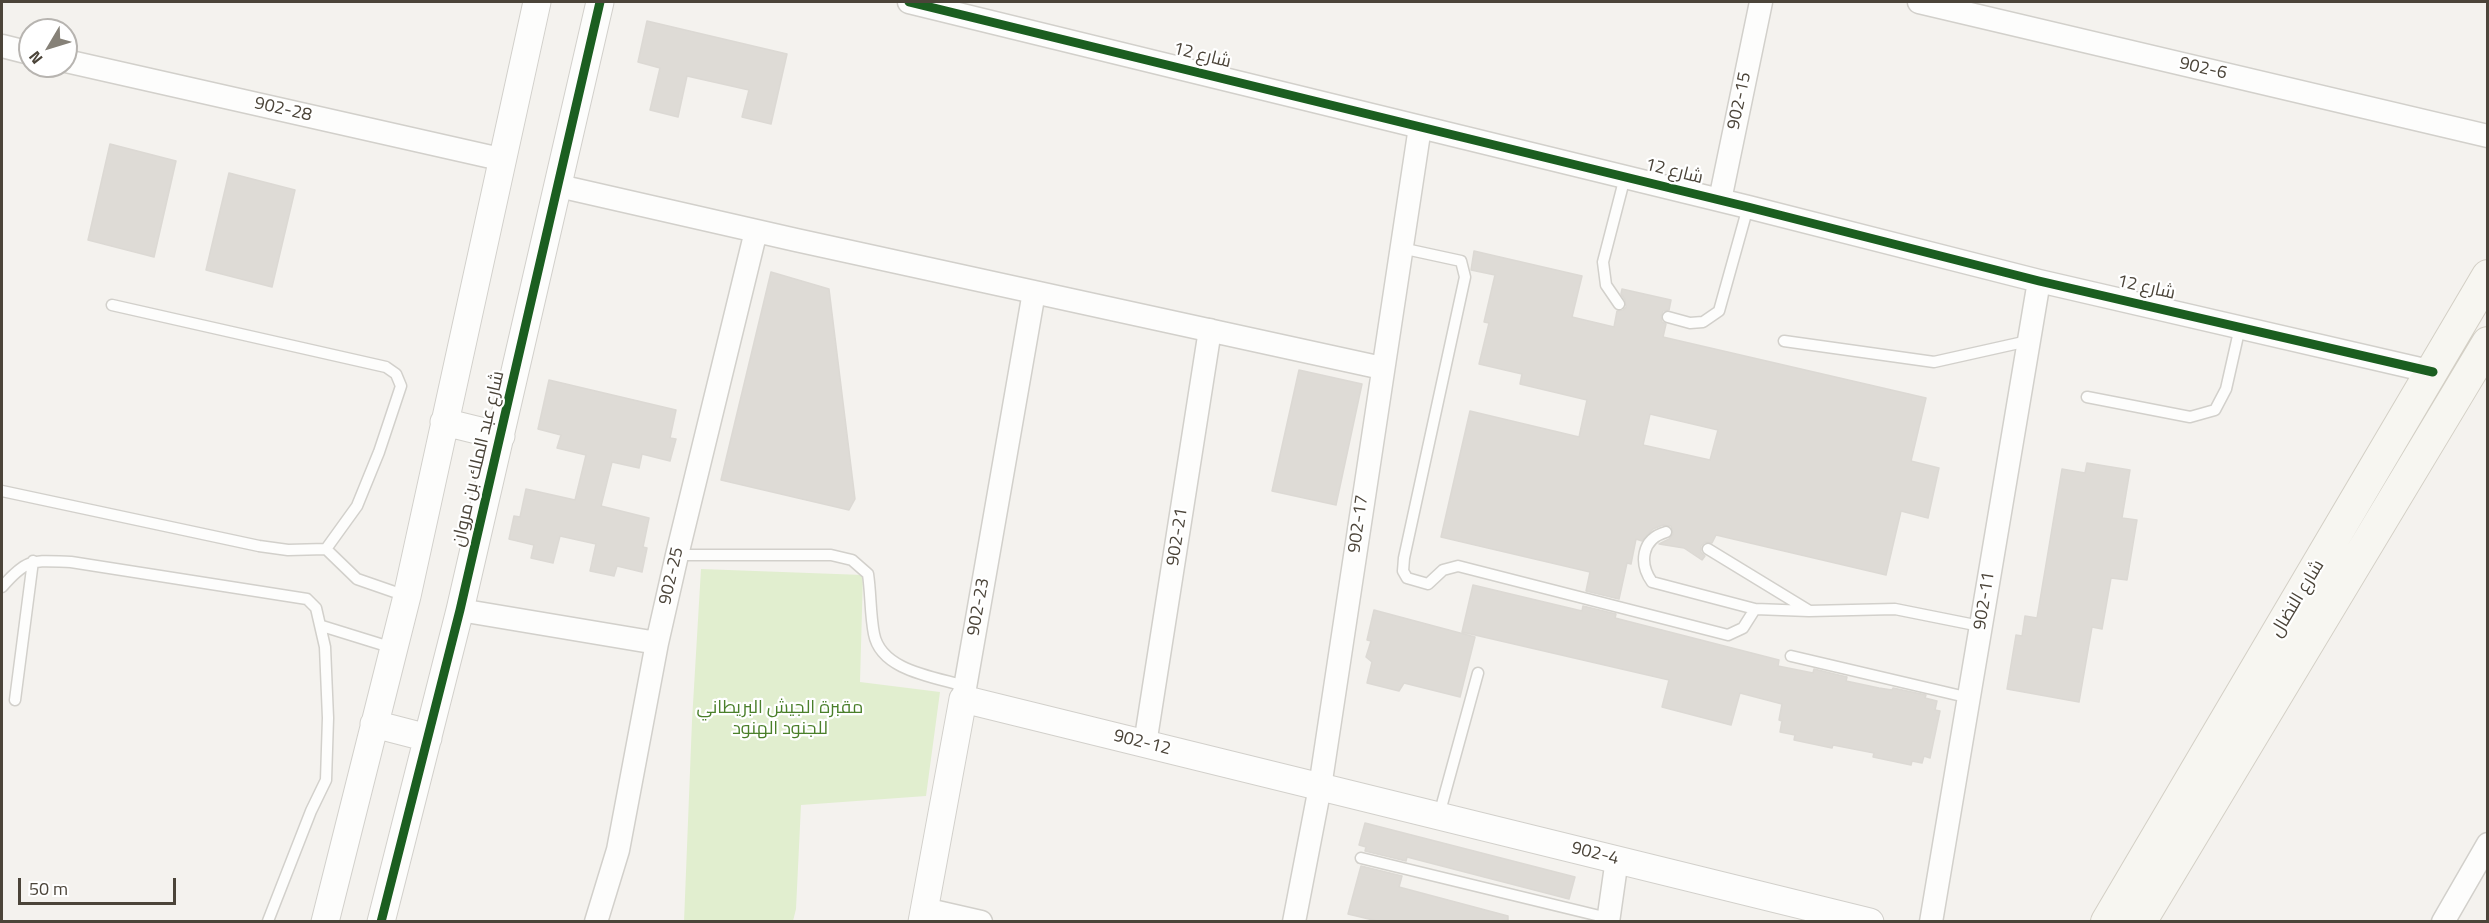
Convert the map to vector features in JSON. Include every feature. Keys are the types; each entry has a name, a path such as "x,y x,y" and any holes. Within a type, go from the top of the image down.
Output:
{"main road":[{"name":"شارع النضال","path":"2107,921 2433,372 2487,276"},
{"name":"شارع النضال","path":"2140,921 2483,361"}],"street":[{"path":"325,921 407,596 537,2"},
{"name":"شارع عبد الملك بن مروان","path":"381,921 460,610 600,2"},
{"name":"شارع 12","path":"909,2 1720,200 2038,281 2433,372"},
{"name":"902-15","path":"1720,200 1761,2"},
{"name":"902-6","path":"1919,2 2487,136"},
{"path":"2,46 18,50"},
{"name":"902-28","path":"78,64 501,159"},
{"name":"902-17","path":"1294,921 1320,787 1420,127"},
{"path":"559,186 1382,368"},
{"name":"902-25","path":"596,921 618,850 657,644 756,231"},
{"name":"902-11","path":"1930,921 1970,698 2038,281"},
{"name":"902-23","path":"923,915 1034,292"},
{"name":"902-21","path":"1145,744 1210,330"},
{"path":"444,422 501,436"},
{"path":"460,610 657,644"},
{"name":"902-12","path":"964,693 1145,744 1320,787"},
{"path":"374,724 428,738"},
{"name":"902-4","path":"1320,787 1870,921"},
{"path":"2443,921 2487,844"},
{"path":"1608,920 1617,859"},
{"path":"923,915 981,921"}],"lane":[{"path":"1619,304 1605,285 1603,262 1625,177"},
{"path":"1668,317 1690,323 1703,322 1719,311 1748,207"},
{"path":"1401,248 1461,261 1465,277 1404,558 1403,572 1407,578 1428,584 1443,570 1458,566 1728,634 1743,628 1755,609"},
{"path":"112,305 386,368 396,374 401,386 379,452 357,506 326,549"},
{"path":"2087,397 2190,417 2214,410 2226,389 2240,326"},
{"path":"1784,341 1934,362 2028,341"},
{"path":"2,491 259,546 288,550 326,549 357,579 407,596"},
{"path":"1666,532 1652,539 1646,548 1643,561 1645,572 1652,582 1755,609 1809,611 1895,609 1980,626"},
{"path":"1708,549 1809,611"},
{"path":"677,555 831,555 852,560 868,574 874,636 884,654 898,665 964,693"},
{"path":"2,587 18,569 33,561 71,562 307,599 316,608 322,626 328,718 326,780 311,810 268,921"},
{"path":"15,700 33,561"},
{"path":"322,626 393,648"},
{"path":"1791,656 1970,698"},
{"path":"1438,816 1478,674"},
{"path":"1361,858 1608,920"}],"green space":[{"name":"مقبرة الجيش البريطاني للجنود الهنود","path":"701,569 863,575 860,682 940,692 926,796 801,805 796,909 793,921 684,922"}],"building":[{"path":"647,21 787,54 771,124 742,117 749,90 687,76 678,117 650,110 660,68 638,62"},
{"path":"110,144 176,161 154,257 88,240"},
{"path":"229,173 295,190 272,287 206,270"},
{"path":"1474,251 1582,276 1572,317 1614,327 1617,311 1626,307 1621,294 1622,289 1671,300 1669,310 1663,311 1661,316 1662,322 1666,324 1663,337 1926,398 1911,461 1939,468 1928,518 1901,511 1886,575 1716,535 1712,543 1705,542 1701,546 1701,552 1705,556 1702,560 1684,548 1659,544 1673,534 1671,526 1663,525 1653,529 1642,541 1636,539 1631,564 1627,563 1619,599 1586,591 1590,572 1441,537 1470,411 1579,437 1587,400 1520,384 1522,374 1479,364 1489,323 1484,322 1495,275 1471,270","holes":["1650,414 1718,430 1710,460 1643,445"]},
{"path":"771,272 829,289 855,499 849,510 721,480"},
{"path":"1299,370 1362,384 1336,505 1272,491"},
{"path":"549,380 676,410 670,438 676,439 670,461 642,454 639,468 612,462 601,506 649,518 643,547 647,548 642,572 617,566 614,576 590,571 596,544 560,536 553,563 531,558 534,545 509,539 514,516 520,517 526,489 575,500 586,455 557,448 561,435 538,429"},
{"path":"2087,463 2130,470 2122,518 2137,520 2127,580 2111,578 2102,629 2092,627 2079,702 2007,689 2016,635 2022,636 2025,616 2037,618 2062,469 2085,473"},
{"path":"1473,585 1582,611 1583,606 1616,614 1615,618 1779,660 1778,666 1813,673 1814,669 1847,677 1846,681 1926,695 1925,698 1937,701 1935,710 1940,711 1930,758 1924,756 1922,763 1912,761 1911,765 1873,757 1874,753 1833,745 1832,748 1794,740 1795,735 1780,732 1782,721 1779,720 1782,704 1740,693 1731,725 1662,707 1669,680 1462,632"},
{"path":"1374,610 1475,637 1460,697 1404,683 1399,691 1367,683 1372,662 1366,657 1371,641 1367,640"},
{"path":"1365,823 1575,877 1569,899 1407,857 1406,861 1365,851 1366,847 1359,845"},
{"path":"1361,866 1402,876 1399,887 1508,916 1508,921 1377,921 1348,914"}],"cycle path":[{"path":"381,922 460,610 600,2"},
{"path":"909,2 1748,207 2039,281 2433,372"}]}
